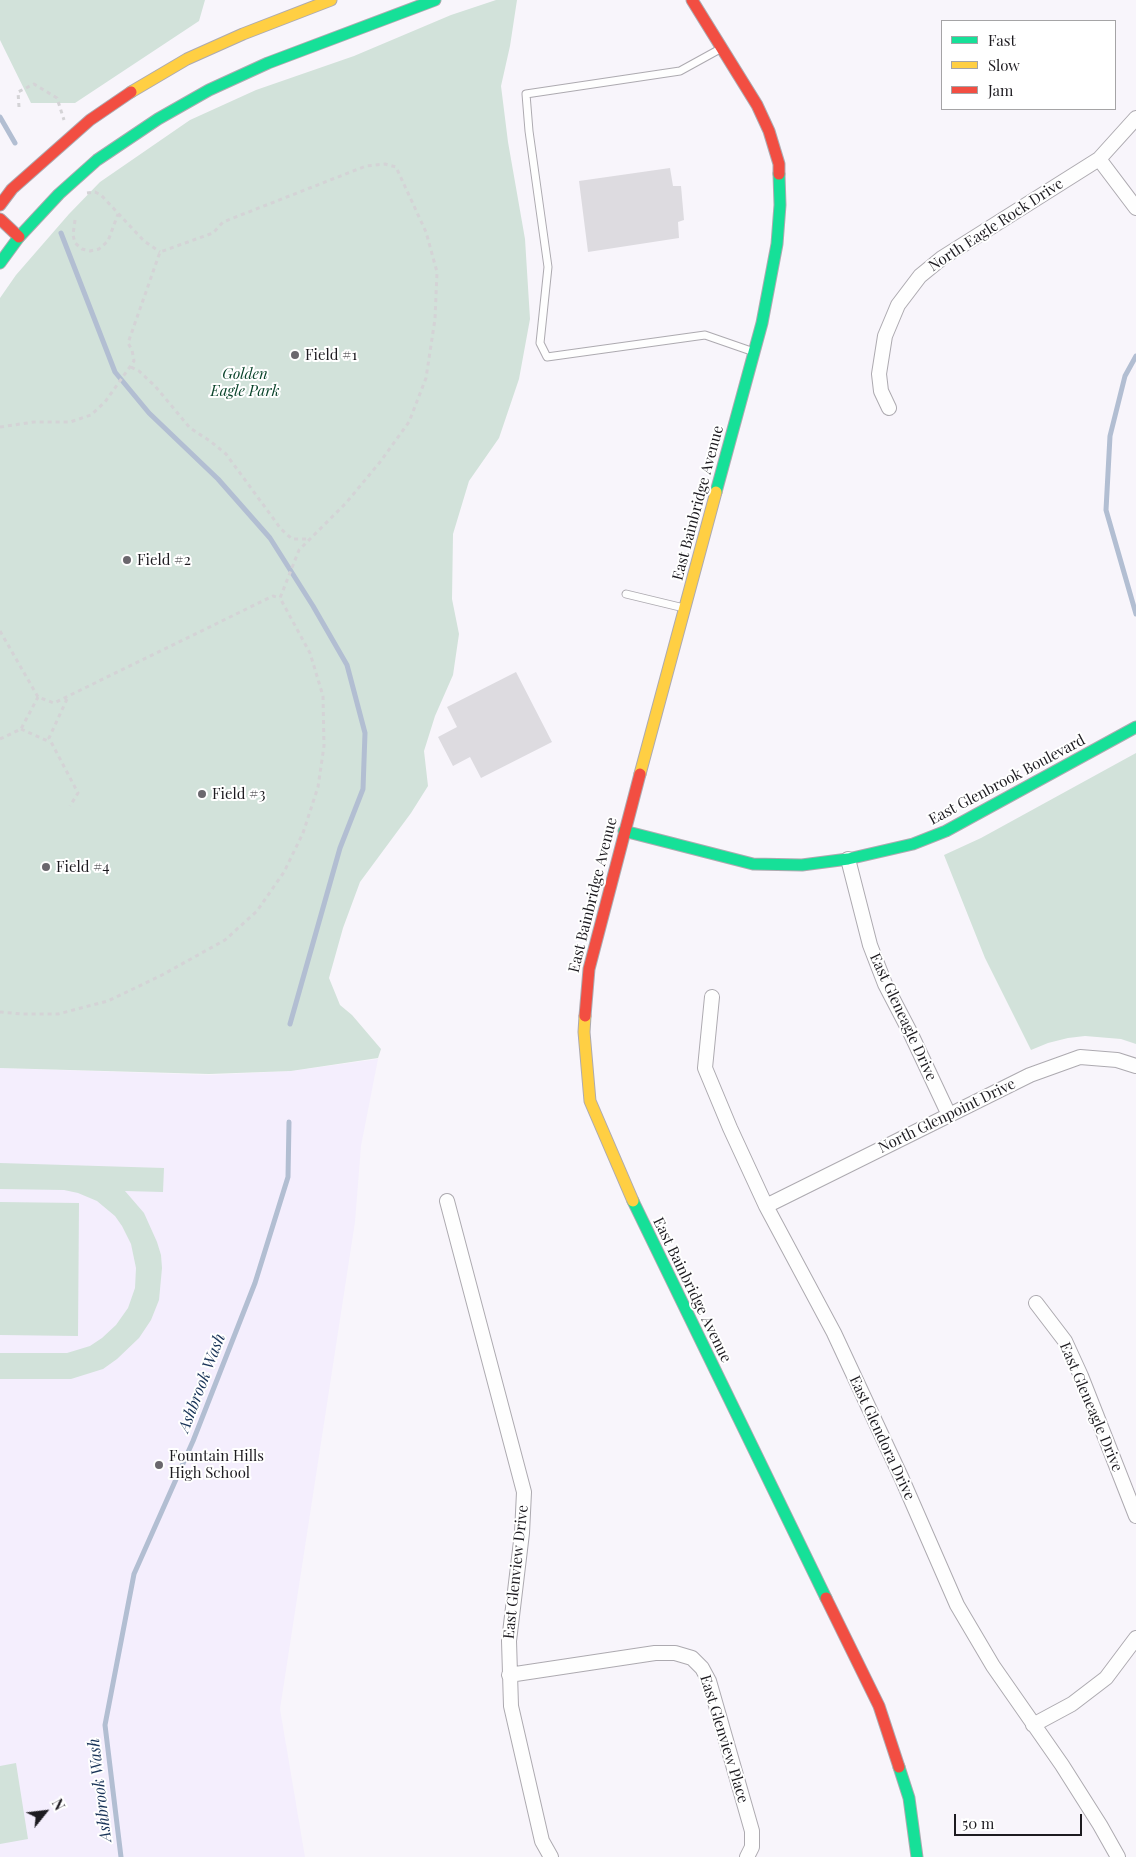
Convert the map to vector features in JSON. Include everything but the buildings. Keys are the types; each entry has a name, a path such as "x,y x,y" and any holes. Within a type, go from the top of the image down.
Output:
{"street":[{"path":"0,205 12,189 72,135 120,99 187,59 242,34 331,0"},
{"path":"2,257 59,194 97,160 158,119 209,90 268,63 435,0"},
{"name":"East Bainbridge Avenue","path":"692,0 757,105 769,132 779,164 780,204 777,244 762,323 624,831 589,969 584,1032 590,1101 626,1188 879,1706 909,1798 917,1857"},
{"name":"North Eagle Rock Drive","path":"889,408 881,391 879,374 885,336 898,305 920,276 942,258 1099,159 1136,118"},
{"path":"1099,159 1136,208"},
{"path":"0,219 19,237"},
{"name":"East Glenbrook Boulevard","path":"624,831 753,864 802,865 848,859 913,844 946,831 1136,727"},
{"name":"East Gleneagle Drive","path":"848,859 870,945 885,984 949,1115"},
{"name":"East Glendora Drive","path":"712,997 705,1068 766,1206 834,1333 902,1479 957,1605 993,1666 1062,1765 1118,1857"},
{"name":"North Glenpoint Drive","path":"766,1206 1030,1075 1080,1057 1117,1060 1136,1066"},
{"name":"East Glenview Drive","path":"447,1202 524,1492 522,1533 509,1641 511,1706 534,1811 542,1841 551,1857"},
{"name":"East Gleneagle Drive","path":"1036,1304 1065,1341 1082,1376 1136,1516"},
{"path":"1033,1725 1072,1704 1106,1678 1136,1638"},
{"name":"East Glenview Place","path":"509,1676 655,1653 675,1652 692,1658 702,1668 709,1681 752,1831 752,1847 747,1857"}],"lane":[{"path":"722,48 680,71 526,94 529,131 548,267 540,343 547,358 704,335 754,352"},
{"path":"626,594 684,609"}],"path":[{"path":"19,107 18,92 34,84 57,98 62,116 72,135"},
{"path":"160,252 213,233 222,222 366,166 385,164 396,167 426,232 437,272 435,319 426,378 409,422 346,504 299,550 280,598"},
{"path":"87,194 95,192 101,195 144,241 160,252"},
{"path":"75,220 73,235 76,243 82,249 90,251 99,249 108,241 118,213"},
{"path":"0,427 34,422 70,422 91,415 105,402 134,361 132,350 128,343 160,252"},
{"path":"130,367 139,371 156,386 190,428 226,454 281,529 292,539 310,539"},
{"path":"0,632 38,697 54,703 273,596 280,598 310,652 322,696 324,746 318,787 303,833 284,872 257,911 225,940 162,975 108,1001 58,1014 0,1012"},
{"path":"0,740 21,729 38,697"},
{"path":"67,698 49,738 78,793 70,806"},
{"path":"21,729 52,742"}],"shaded area":[{"name":"Fountain Hills High School","path":"378,1059 361,1146 355,1222 280,1709 305,1857 0,1857 0,1068 210,1075 291,1071"}],"green space":[{"path":"0,0 205,0 199,21 75,103 31,103 0,40"},
{"name":"Golden Eagle Park","path":"496,0 517,0 510,46 501,86 508,142 525,239 530,319 519,379 499,438 469,481 453,534 452,599 459,634 453,675 435,716 424,751 428,786 411,813 360,882 343,928 329,978 340,1005 352,1015 381,1049 378,1058 291,1071 209,1074 0,1068 0,298 16,275 69,214 100,182 190,120 256,90 354,56 451,15"},
{"path":"1136,753 1136,1044 1121,1039 1085,1036 1048,1043 1031,1050 985,958 944,855 981,838"},
{"path":"0,1163 164,1168 163,1192 125,1191 144,1213 157,1242 162,1268 159,1300 151,1320 139,1338 117,1359 103,1369 71,1379 0,1379 0,1353 67,1353 90,1346 102,1338 116,1325 128,1308 135,1288 136,1268 131,1244 122,1226 115,1216 97,1201 78,1193 64,1190 0,1189"},
{"path":"0,1202 79,1203 78,1336 0,1335"},
{"path":"16,1763 28,1839 0,1844 0,1766"}],"waterway":[{"path":"0,117 15,143"},
{"path":"61,233 115,372 149,413 218,479 270,538 313,606 347,665 365,733 363,789 340,848 290,1024"},
{"path":"1136,356 1125,376 1110,436 1106,510 1136,614"},
{"name":"Ashbrook Wash","path":"121,1857 105,1725 134,1574 193,1441 255,1283 288,1177 289,1122"}],"traffic: fast":[{"path":"0,263 19,237 59,194 97,160 158,119 209,90 268,63 435,0"},
{"path":"716,492 762,323 777,244 780,205 779,174"},
{"path":"624,831 753,864 802,865 848,859 913,844 946,831 1136,727"},
{"path":"633,1201 826,1598"},
{"path":"899,1767 909,1798 917,1857"}],"traffic: slow":[{"path":"131,92 187,59 243,34 331,0"},
{"path":"640,774 716,492"},
{"path":"585,1016 584,1032 590,1101 633,1201"}],"traffic: jam":[{"path":"692,0 757,105 769,131 779,164 779,174"},
{"path":"0,205 12,189 90,120 131,92"},
{"path":"0,219 19,237"},
{"path":"585,1016 589,969 640,774"},
{"path":"826,1598 879,1706 899,1767"}],"place":[{"name":"Field #1","path":"295,355"},
{"name":"Field #2","path":"127,560"},
{"name":"Field #3","path":"202,794"},
{"name":"Field #4","path":"46,867"},
{"name":"Fountain Hills High School","path":"159,1465"}]}
